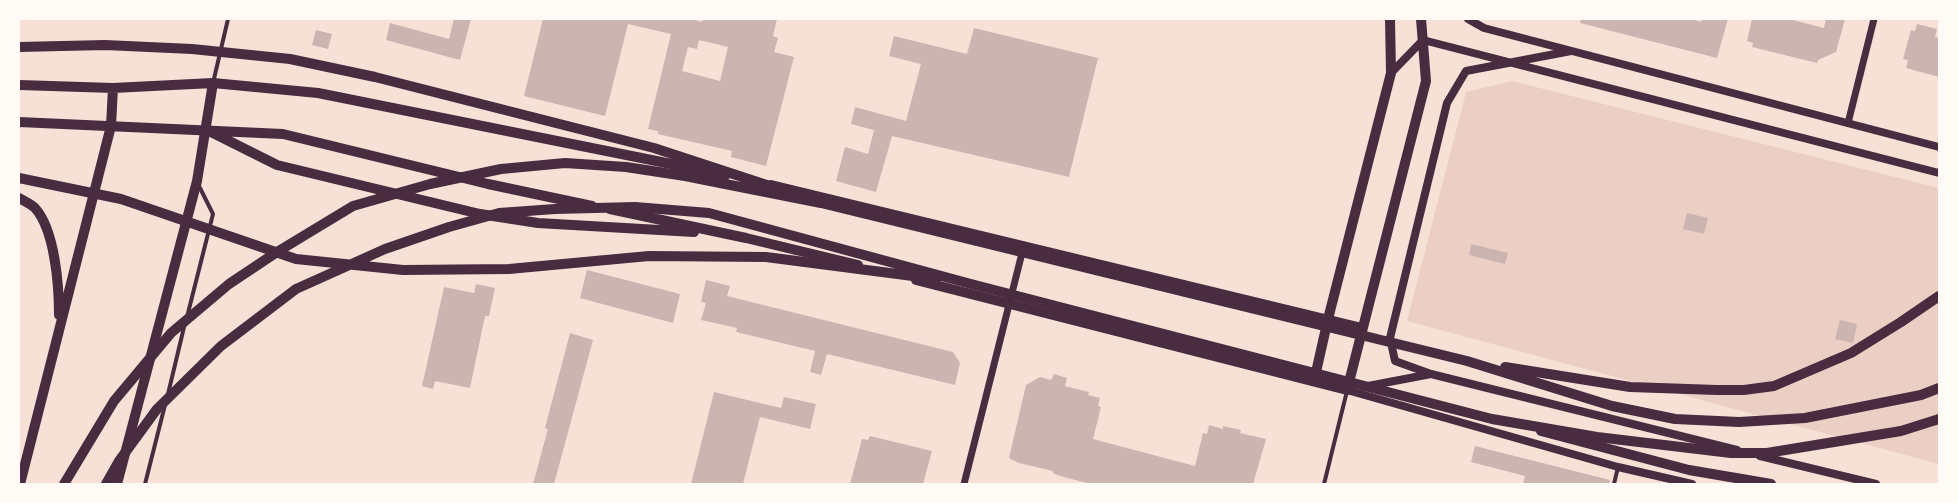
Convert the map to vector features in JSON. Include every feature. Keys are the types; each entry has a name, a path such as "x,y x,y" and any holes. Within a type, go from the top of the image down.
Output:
{"main road":[{"path":"1313,382 1391,73 1390,19"},
{"path":"1347,390 1426,81 1421,19"},
{"path":"1468,19 1484,28 1939,147"},
{"path":"1391,73 1423,40"},
{"path":"1423,40 1939,173"},
{"path":"19,47 105,45 192,49 290,59 375,78 654,148 821,203"},
{"path":"1571,51 1466,71 1447,103 1390,338 1395,361 1431,374 1876,484"},
{"path":"117,484 197,181 213,83"},
{"path":"19,85 113,88 213,83 318,93 753,181 1362,328"},
{"path":"20,484 111,126 113,88"},
{"path":"19,122 205,129 283,134 488,184 730,234 1009,303 1347,390 1618,467 1692,484"},
{"path":"205,129 277,165 500,218 538,223 730,234"},
{"path":"64,484 114,401 171,333 229,284 276,252 353,206 430,184 494,170 565,163 626,167 685,176 821,203 1467,361 1612,406 1675,419 1705,422 1739,422 1805,418 1921,395 1939,388"},
{"path":"19,178 121,199 296,259 404,270 509,269 649,256 766,257 971,284"},
{"path":"19,198 35,208 49,234 59,282 60,329"},
{"path":"106,484 119,461 157,409 221,346 296,289 386,249 499,213 555,209 635,207 709,213 971,284 1689,470 1770,484"},
{"path":"1467,361 1630,387 1744,390 1774,386 1851,353 1939,296"},
{"path":"1347,390 1431,374"},
{"path":"1492,419 1597,437 1731,454 1768,453 1835,443 1901,431 1939,419"}],"street":[{"path":"213,83 228,19"},
{"path":"1848,123 1874,19"},
{"path":"146,484 212,214 197,181"},
{"path":"964,484 1024,247"},
{"path":"1324,484 1347,390"},
{"path":"1614,484 1618,467"}],"shaded area":[{"path":"1512,81 1939,188 1939,464 1407,321 1466,92"}],"building":[{"path":"454,19 471,19 460,60 386,40 390,23 449,39"},
{"path":"543,19 691,19 702,22 703,19 777,19 773,36 778,38 774,52 794,57 766,166 731,157 732,151 658,134 658,131 648,129 671,34 628,24 605,116 524,96","holes":["699,40 728,47 720,81 682,71 688,47 697,49"]},
{"path":"1581,19 1691,19 1701,22 1702,19 1728,19 1717,58 1580,23"},
{"path":"1752,19 1789,19 1824,28 1826,19 1845,19 1836,52 1818,60 1817,63 1752,47 1753,43 1747,41"},
{"path":"1917,24 1937,29 1935,37 1939,38 1939,77 1906,68 1908,60 1903,59 1911,30 1915,31"},
{"path":"974,28 1098,58 1069,177 892,136 876,192 836,181 845,147 868,154 874,130 851,124 855,107 906,121 921,64 889,56 894,36 967,54"},
{"path":"316,30 332,34 328,49 312,45"},
{"path":"1687,213 1708,218 1704,234 1683,229"},
{"path":"1471,244 1508,253 1505,264 1469,255"},
{"path":"587,270 680,294 673,323 580,298"},
{"path":"706,280 730,286 727,296 953,352 960,363 955,385 827,354 821,375 810,372 815,351 736,332 737,328 701,320 706,303 701,302"},
{"path":"476,284 495,288 489,316 485,316 470,388 435,381 433,389 422,386 444,287 474,293"},
{"path":"1840,320 1857,324 1853,343 1835,339"},
{"path":"570,333 593,340 554,484 533,484 548,429 545,428"},
{"path":"1054,374 1067,378 1065,386 1089,392 1088,395 1100,398 1098,406 1101,407 1093,439 1195,466 1203,433 1207,434 1209,425 1223,429 1223,426 1241,430 1240,433 1266,439 1253,484 1091,484 1060,476 1053,473 1053,471 1019,463 1009,458 1026,385 1040,377 1051,380"},
{"path":"714,392 781,408 784,397 816,404 810,429 760,417 743,484 691,484"},
{"path":"870,436 932,451 923,484 850,484 862,439 868,440"},
{"path":"1475,446 1610,480 1609,484 1523,484 1525,476 1471,462"}]}
